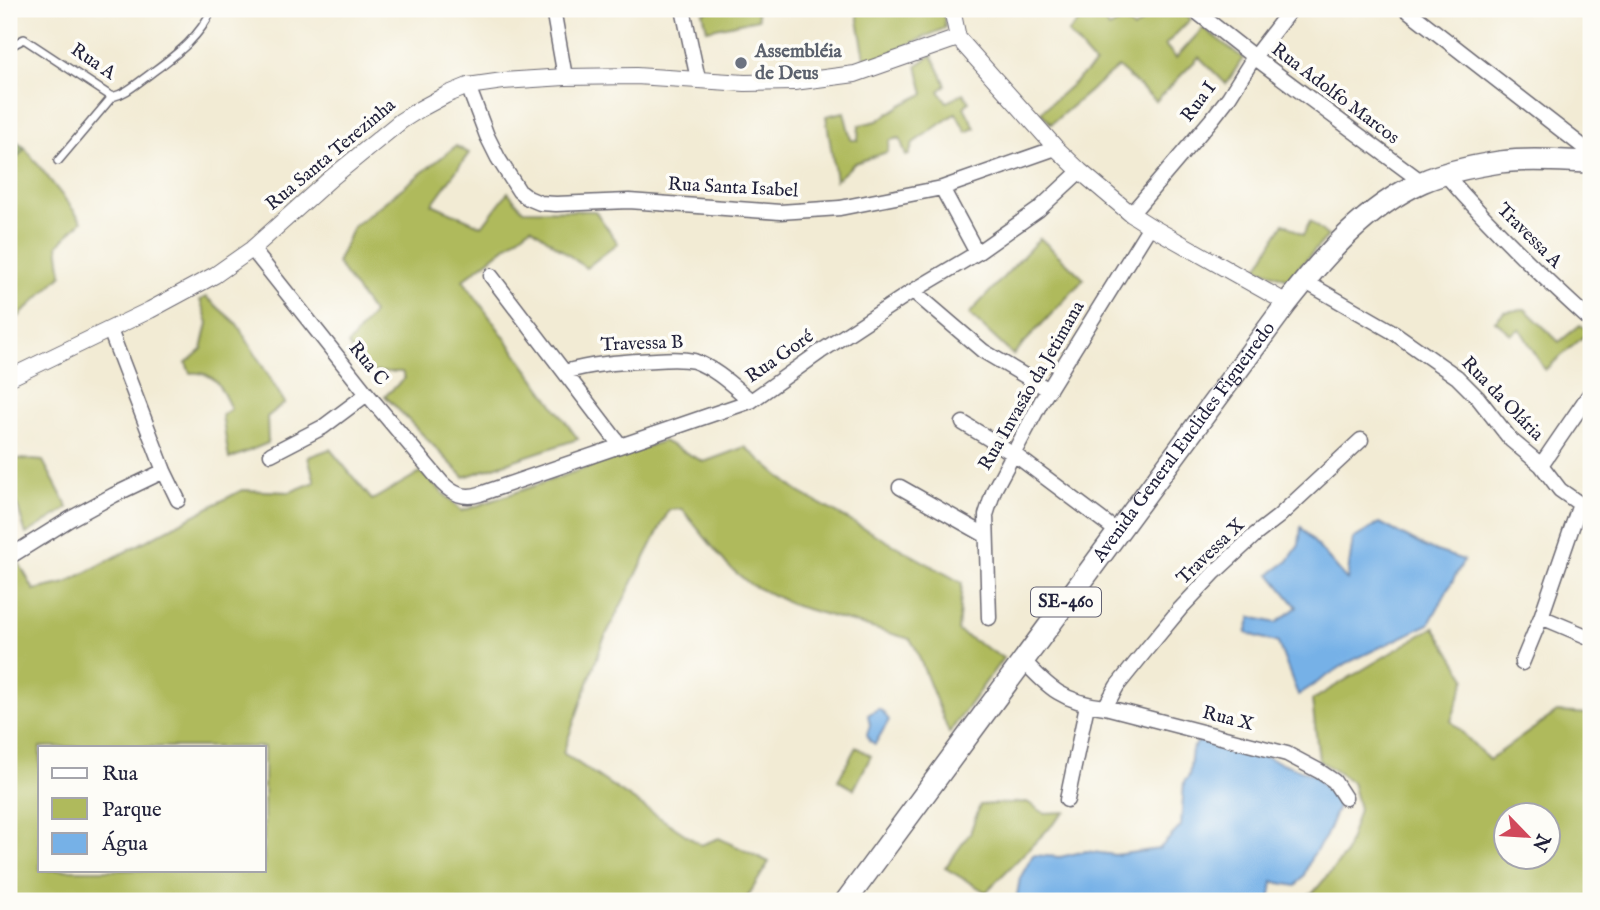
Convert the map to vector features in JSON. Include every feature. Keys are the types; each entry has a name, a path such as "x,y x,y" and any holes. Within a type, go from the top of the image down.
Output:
{"main road":[{"name":"Avenida General Euclides Figueiredo","path":"846,901 1287,303 1328,253 1390,200 1422,182 1445,174 1500,162 1591,162"}],"street":[{"path":"553,9 565,77"},
{"path":"683,9 698,79"},
{"path":"952,9 958,38 1056,148 1080,171 1131,214 1287,303"},
{"name":"Rua Adolfo Marcos","path":"1194,9 1422,182"},
{"name":"Rua I","path":"1131,214 1212,119 1291,9"},
{"path":"1406,9 1591,153"},
{"name":"Rua Santa Terezinha","path":"9,378 110,330 215,275 253,249 330,179 393,127 420,108 468,86 565,77 636,76 766,84 794,82 855,74 958,38"},
{"name":"Rua Santa Isabel","path":"468,86 487,136 504,168 519,191 540,203 629,201 798,212 840,208 942,188 1056,148"},
{"name":"Rua Goré","path":"461,495 475,496 751,401 913,291 978,253 1038,211 1080,171"},
{"name":"Travessa A","path":"1445,174 1484,219 1591,321"},
{"path":"942,188 978,253"},
{"name":"Rua Invasão da Jetimana","path":"989,618 985,534 988,506 994,490 1049,390 1150,226"},
{"name":"Rua C","path":"253,249 367,394 442,483 461,495"},
{"path":"491,276 620,445"},
{"name":"Rua da Olária","path":"1304,281 1393,332 1443,365 1478,398 1511,440 1541,466 1560,490 1585,507"},
{"path":"913,291 983,351 1049,390"},
{"path":"110,330 164,471 178,500"},
{"name":"Travessa B","path":"565,372 586,366 684,359 715,372 751,401"},
{"path":"1541,466 1591,392"},
{"path":"271,454 323,427 367,394"},
{"path":"963,423 1014,454 1118,532"},
{"name":"Travessa X","path":"1105,707 1117,686 1146,650 1215,572 1361,440"},
{"path":"9,557 81,513 164,471"},
{"path":"900,487 985,534"},
{"path":"1522,663 1585,507"},
{"path":"1541,617 1591,638"},
{"name":"Rua X","path":"1023,659 1049,687 1071,700 1287,754 1334,781 1345,798"},
{"path":"1067,800 1087,705"}],"lane":[{"name":"Rua A","path":"9,47 24,39 112,97 127,91 181,51 209,17 212,9"},
{"path":"58,161 112,97"}],"green space":[{"path":"718,9 756,9 758,19 707,30 703,12"},
{"path":"856,9 943,9 945,28 866,64"},
{"path":"1090,9 1095,9 1109,28 1124,20 1134,29 1156,9 1177,9 1191,19 1165,45 1176,58 1203,28 1243,58 1226,84 1199,57 1156,101 1118,67 1051,124 1041,112 1095,64 1068,33"},
{"path":"932,55 946,85 939,91 947,102 963,93 969,102 964,107 975,128 966,132 956,113 913,143 909,155 906,156 900,138 890,140 887,152 855,163 836,180 826,116 844,112 851,140 858,140 859,125 877,121 924,94 917,65"},
{"path":"9,135 25,148 9,168"},
{"path":"456,146 469,153 432,204 482,226 508,192 523,210 595,211 618,243 586,268 531,227 463,280 578,439 464,477 385,396 405,378 402,372 367,372 348,345 373,313 337,263 353,227"},
{"path":"25,148 82,221 58,245 62,275 9,326 9,168"},
{"path":"1310,221 1328,236 1288,279 1257,268 1284,223 1303,235"},
{"path":"1040,238 1084,279 1013,355 969,314"},
{"path":"206,297 237,324 285,403 267,417 268,443 229,459 222,415 231,409 216,382 206,375 190,373 186,363 202,349 208,323 200,300"},
{"path":"1525,309 1559,342 1580,325 1590,331 1545,370 1520,329 1511,334 1495,321 1504,312"},
{"path":"663,441 704,462 745,447 797,491 962,583 958,631 1003,658 949,733 910,639 796,606 751,585 728,566 682,509 669,510 603,641 563,753 701,845 719,838 769,862 745,901 9,901 9,569 19,563 34,590 66,583 242,490 290,492 315,482 308,457 330,449 372,500 421,472 462,511"},
{"path":"9,458 43,461 68,508 26,534 16,501 9,502"},
{"path":"1434,627 1466,678 1451,721 1489,760 1557,712 1591,714 1591,901 1298,901 1313,893 1345,855 1359,809 1352,782 1319,760 1312,700"},
{"path":"856,747 871,756 854,789 838,780"},
{"path":"1027,802 1044,813 1065,812 986,892 945,868 970,833 980,805"}],"water":[{"path":"1380,523 1427,548 1464,560 1429,624 1347,663 1298,695 1278,643 1246,633 1251,617 1276,623 1297,607 1270,574 1288,561 1299,545 1301,527 1347,580 1353,539"},
{"path":"878,709 889,720 875,744 869,740 867,734 870,725 868,715"},
{"path":"1200,739 1260,755 1314,775 1339,804 1326,836 1296,886 1273,882 1270,901 1016,901 1020,878 1033,855 1060,857 1086,851 1115,855 1159,849 1181,826 1184,782 1189,776 1192,750"}],"place":[{"name":"Assembléia de Deus","path":"741,63"}]}
